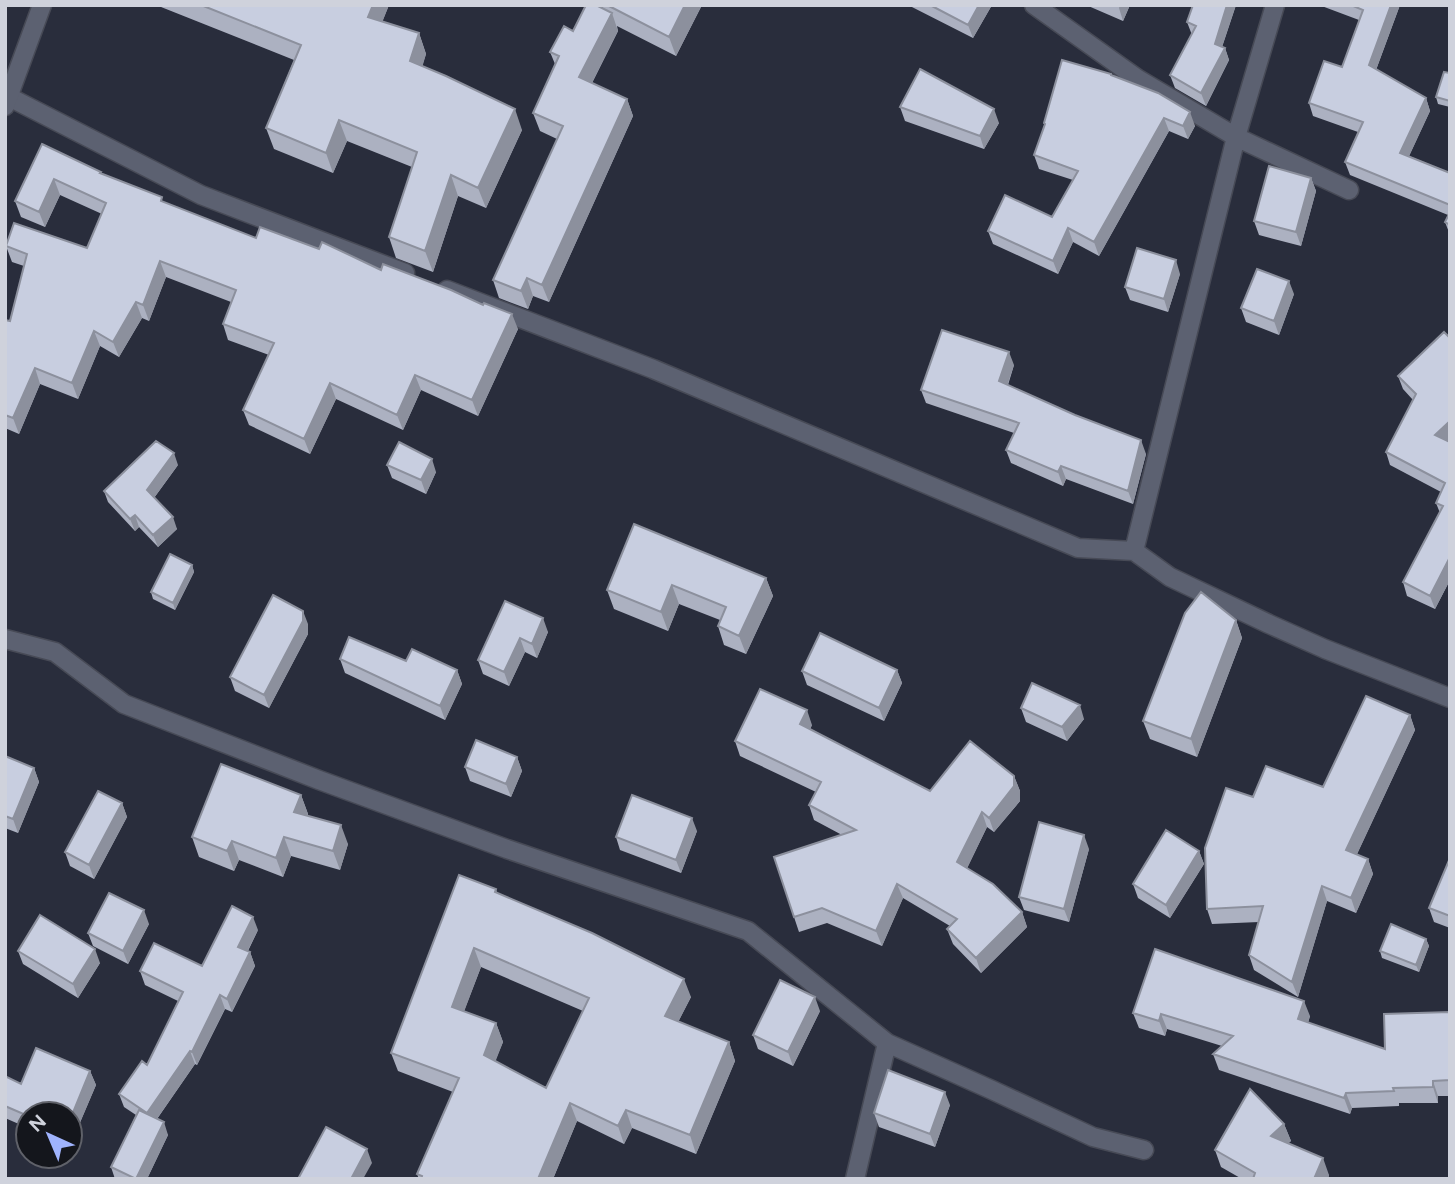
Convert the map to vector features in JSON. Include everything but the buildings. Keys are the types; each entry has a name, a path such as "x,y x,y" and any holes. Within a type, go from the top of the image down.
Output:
{"street":[{"path":"42,5 7,101 201,195 653,369 1079,548 1134,551 1170,577 1269,624 1450,698"},
{"path":"1034,5 1138,79 1236,137 1349,190"},
{"path":"1134,551 1236,137 1275,5"},
{"path":"5,639 55,652 124,704 507,849 748,931 887,1042 1093,1137 1144,1150"},
{"path":"855,1179 887,1042"}]}
